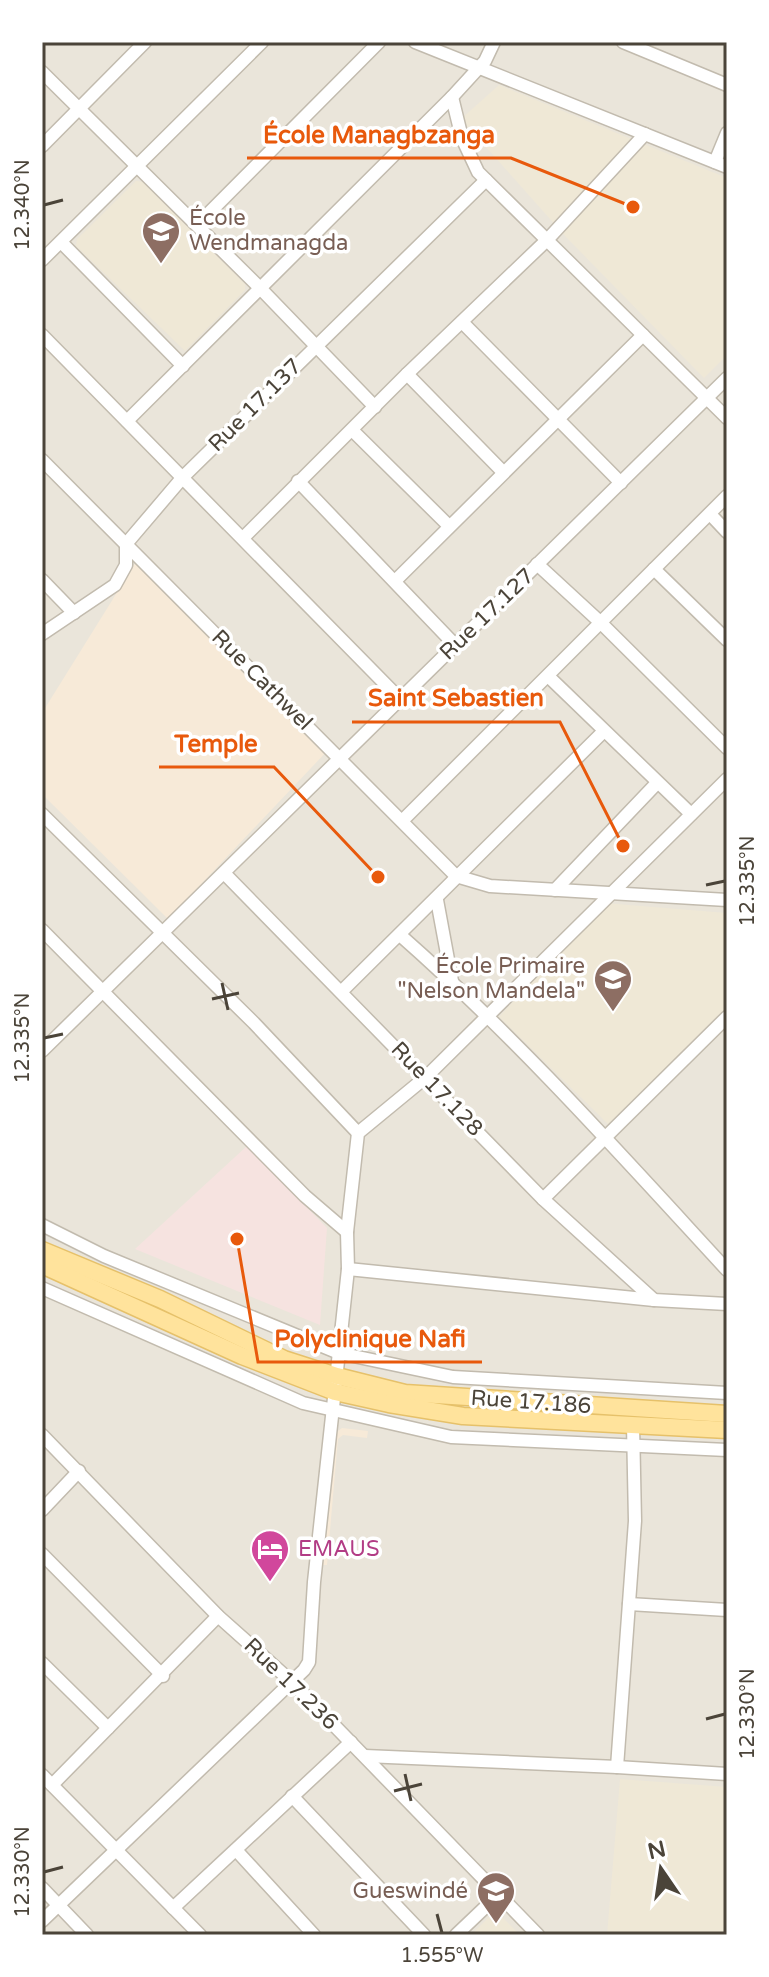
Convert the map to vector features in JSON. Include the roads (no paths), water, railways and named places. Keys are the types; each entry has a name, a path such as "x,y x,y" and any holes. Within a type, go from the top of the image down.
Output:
{"main road":[{"path":"42,1250 160,1299 336,1384"},
{"path":"42,1265 242,1356 336,1384 389,1404 463,1416 727,1430"},
{"name":"Rue 17.186","path":"336,1384 453,1398 727,1414"}],"street":[{"path":"42,146 145,42"},
{"path":"42,260 262,42"},
{"path":"197,225 379,42"},
{"path":"415,42 721,165 727,133"},
{"path":"127,421 452,97 491,51 494,42"},
{"path":"623,42 727,85"},
{"path":"42,72 375,407"},
{"path":"452,97 471,160 486,180 727,418"},
{"path":"244,537 548,239 645,134"},
{"name":"Rue 17.137","path":"42,634 115,585 126,565 126,544 183,477 486,180"},
{"path":"61,242 183,366"},
{"path":"462,322 621,483"},
{"path":"42,335 400,699"},
{"path":"395,581 643,335"},
{"path":"407,374 503,472"},
{"name":"Rue 17.127","path":"42,1051 727,378"},
{"path":"352,430 449,526"},
{"name":"Rue Cathwel","path":"42,460 456,876 490,886 727,900"},
{"path":"298,481 455,645"},
{"path":"402,821 727,496"},
{"path":"710,514 727,532"},
{"path":"537,564 727,748"},
{"path":"654,569 727,640"},
{"path":"42,580 74,613"},
{"path":"549,677 691,814"},
{"path":"342,991 603,732"},
{"path":"42,1921 292,1682 309,1662 314,1582 348,1269 347,1232 358,1133 426,1077 727,779"},
{"path":"555,890 657,783"},
{"path":"42,814 254,1023 358,1133"},
{"name":"Rue 17.128","path":"224,873 543,1199 654,1300"},
{"path":"437,900 452,981"},
{"path":"44,935 305,1196 347,1232"},
{"path":"400,935 452,981 605,1138 727,1270"},
{"path":"543,1199 727,1017"},
{"path":"42,1225 104,1256 339,1353 453,1377 727,1393"},
{"path":"348,1269 654,1300 727,1304"},
{"path":"42,1288 303,1403 333,1411 451,1437 727,1450"},
{"path":"617,1767 635,1521 633,1425"},
{"name":"Rue 17.236","path":"42,1435 218,1616 292,1682 538,1935"},
{"path":"42,1510 79,1471"},
{"path":"42,1554 163,1676"},
{"path":"629,1604 727,1610"},
{"path":"52,1785 163,1676 218,1616"},
{"path":"42,1663 108,1728"},
{"path":"173,1908 351,1742"},
{"path":"365,1756 727,1774"},
{"path":"42,1775 200,1935"},
{"path":"292,1796 424,1935"},
{"path":"236,1850 314,1935"},
{"path":"42,1888 87,1935"},
{"path":"456,1935 498,1895"}],"place":[{"name":"École Managbzanga","path":"633,207"},
{"name":"École Wendmanagda","path":"161,265"},
{"name":"Saint Sebastien","path":"623,846"},
{"name":"Temple","path":"378,877"},
{"name":"École Primaire \"Nelson Mandela\"","path":"613,1013"},
{"name":"Polyclinique Nafi","path":"237,1239"},
{"name":"EMAUS","path":"270,1583"},
{"name":"Gueswindé","path":"496,1925"}]}
